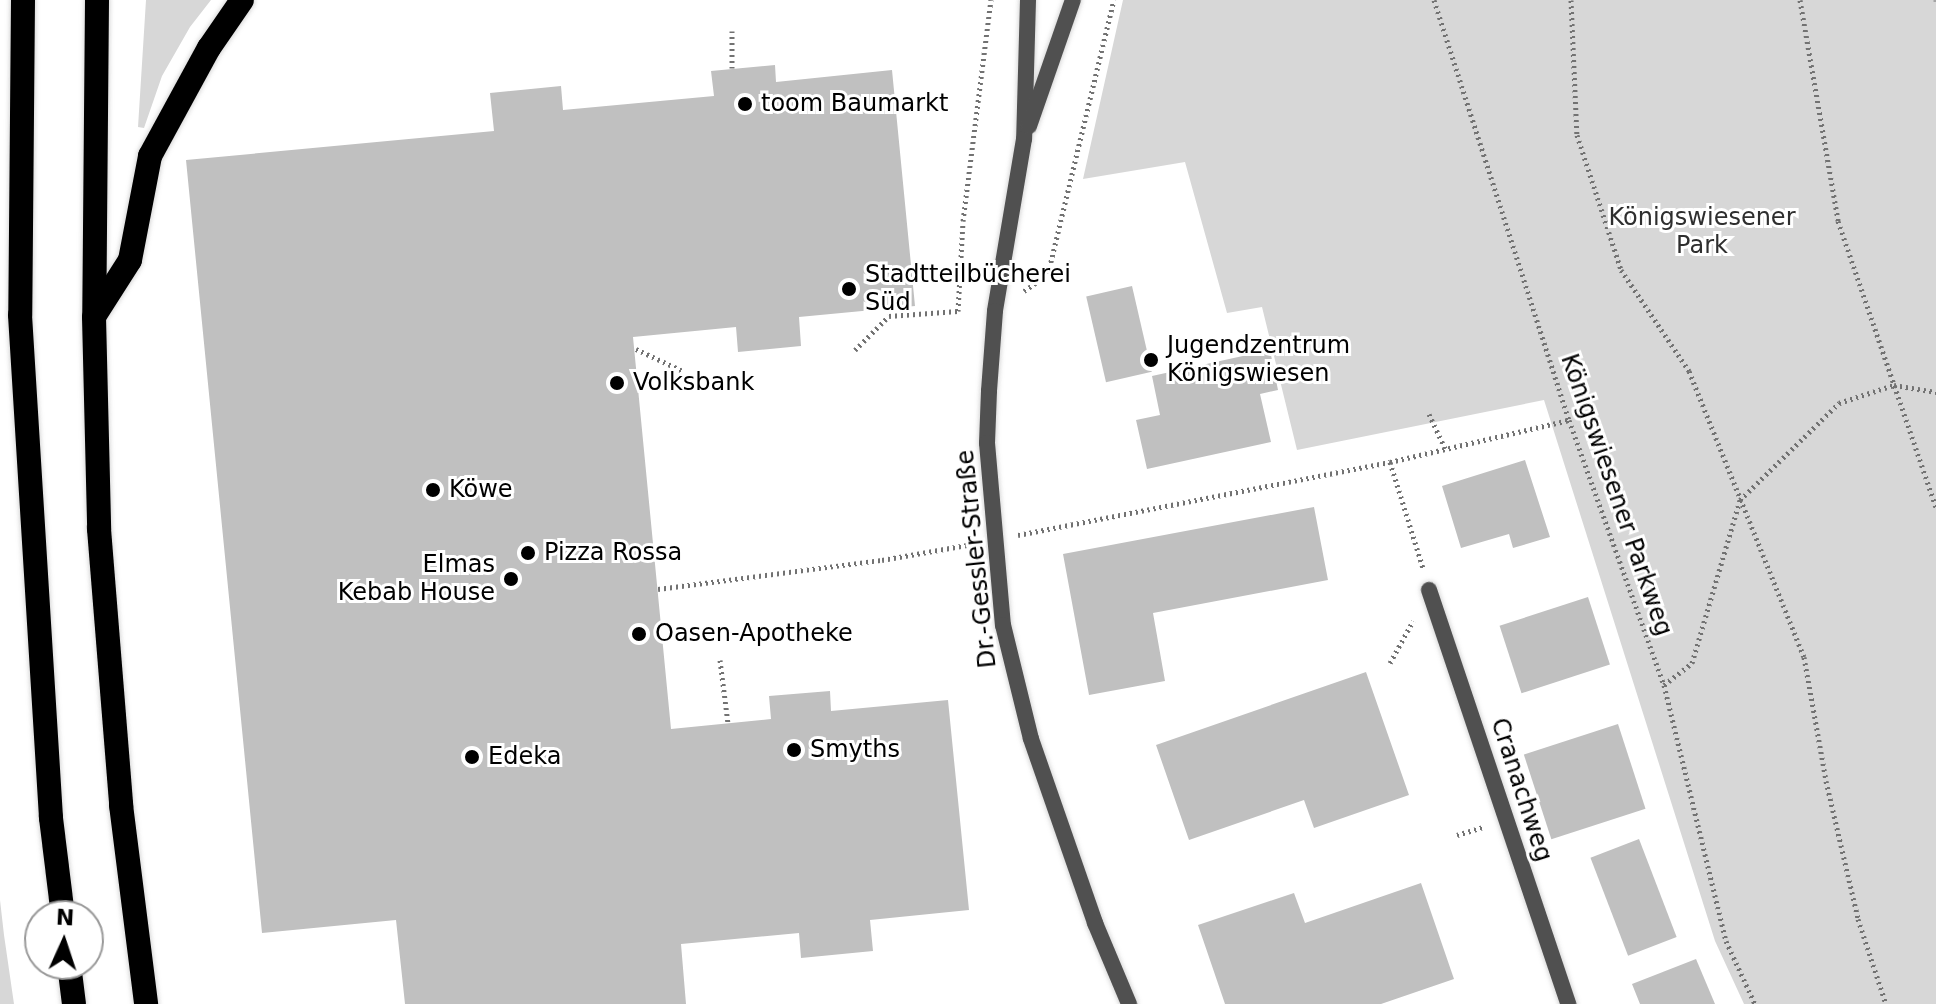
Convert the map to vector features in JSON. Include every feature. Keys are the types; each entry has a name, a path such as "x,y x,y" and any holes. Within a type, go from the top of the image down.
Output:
{"highway":[{"path":"23,0 20,315 51,818 61,900"},
{"path":"97,0 94,317 99,529 121,805 146,1004"},
{"path":"94,317 130,260 150,156 209,48 242,0"},
{"path":"71,980 74,1004"}],"street":[{"name":"Dr.-Gessler-Straße","path":"1028,0 1024,139 995,311 989,391 987,443 1003,625 1016,687 1081,885 1129,1004"},
{"name":"Dr.-Gessler-Straße","path":"1024,139 1073,0"},
{"name":"Cranachweg","path":"1429,590 1568,1004"}],"path":[{"path":"855,350 889,316 958,311 963,221 991,0"},
{"path":"1048,274 1114,0"},
{"name":"Königswiesener Parkweg","path":"1434,0 1569,420 1664,685 1726,941 1755,1004"},
{"path":"1571,0 1577,135 1621,270 1689,371 1804,657 1826,781 1858,919 1886,1004"},
{"path":"1800,0 1838,221 1936,508"},
{"path":"732,31 732,68"},
{"path":"636,349 683,371"},
{"path":"1664,685 1692,663 1740,500 1839,403 1894,385 1936,392"},
{"path":"1429,414 1445,449"},
{"path":"995,539 1390,462 1569,420"},
{"path":"1390,462 1429,590 1390,663"},
{"path":"658,589 943,550"},
{"path":"720,660 728,723"}],"green space":[{"path":"146,0 211,0 190,27 162,76 144,128 138,127"},
{"name":"Königswiesener Park","path":"1123,0 1936,0 1936,1004 1744,1004 1715,941 1544,400 1297,450 1262,307 1227,313 1185,162 1083,179"},
{"path":"0,900 4,935 14,1004 0,1004"}],"building":[{"name":"Köwe","path":"775,65 776,82 892,70 915,306 799,317 801,346 738,352 736,327 633,337 671,729 771,719 769,696 830,691 831,711 948,700 969,910 870,920 873,951 801,958 799,933 681,944 686,1004 405,1004 396,920 262,933 186,160 494,131 490,93 561,86 563,110 714,96 711,71"},
{"path":"1132,286 1152,372 1106,382 1086,297"},
{"path":"1270,350 1278,390 1260,394 1271,442 1147,469 1136,420 1160,415 1152,376"},
{"path":"1525,460 1550,537 1513,548 1509,534 1461,548 1442,486"},
{"path":"1314,507 1328,580 1153,613 1165,681 1089,695 1063,554"},
{"path":"1588,597 1610,665 1521,693 1500,626"},
{"path":"1366,672 1409,795 1314,828 1304,800 1189,840 1156,745"},
{"path":"1618,724 1646,809 1551,839 1524,755"},
{"path":"1639,839 1677,937 1628,956 1590,858"},
{"path":"1421,883 1454,979 1381,1004 1225,1004 1198,925 1294,893 1305,923"},
{"path":"1696,959 1715,1004 1640,1004 1632,984"}],"place":[{"name":"toom Baumarkt","path":"745,104"},
{"name":"Stadtteilbücherei Süd","path":"849,289"},
{"name":"Jugendzentrum Königswiesen","path":"1151,360"},
{"name":"Volksbank","path":"617,383"},
{"name":"Köwe","path":"433,490"},
{"name":"Pizza Rossa","path":"528,553"},
{"name":"Elmas Kebab House","path":"511,579"},
{"name":"Oasen-Apotheke","path":"639,634"},
{"name":"Smyths","path":"794,750"},
{"name":"Edeka","path":"472,757"}]}
